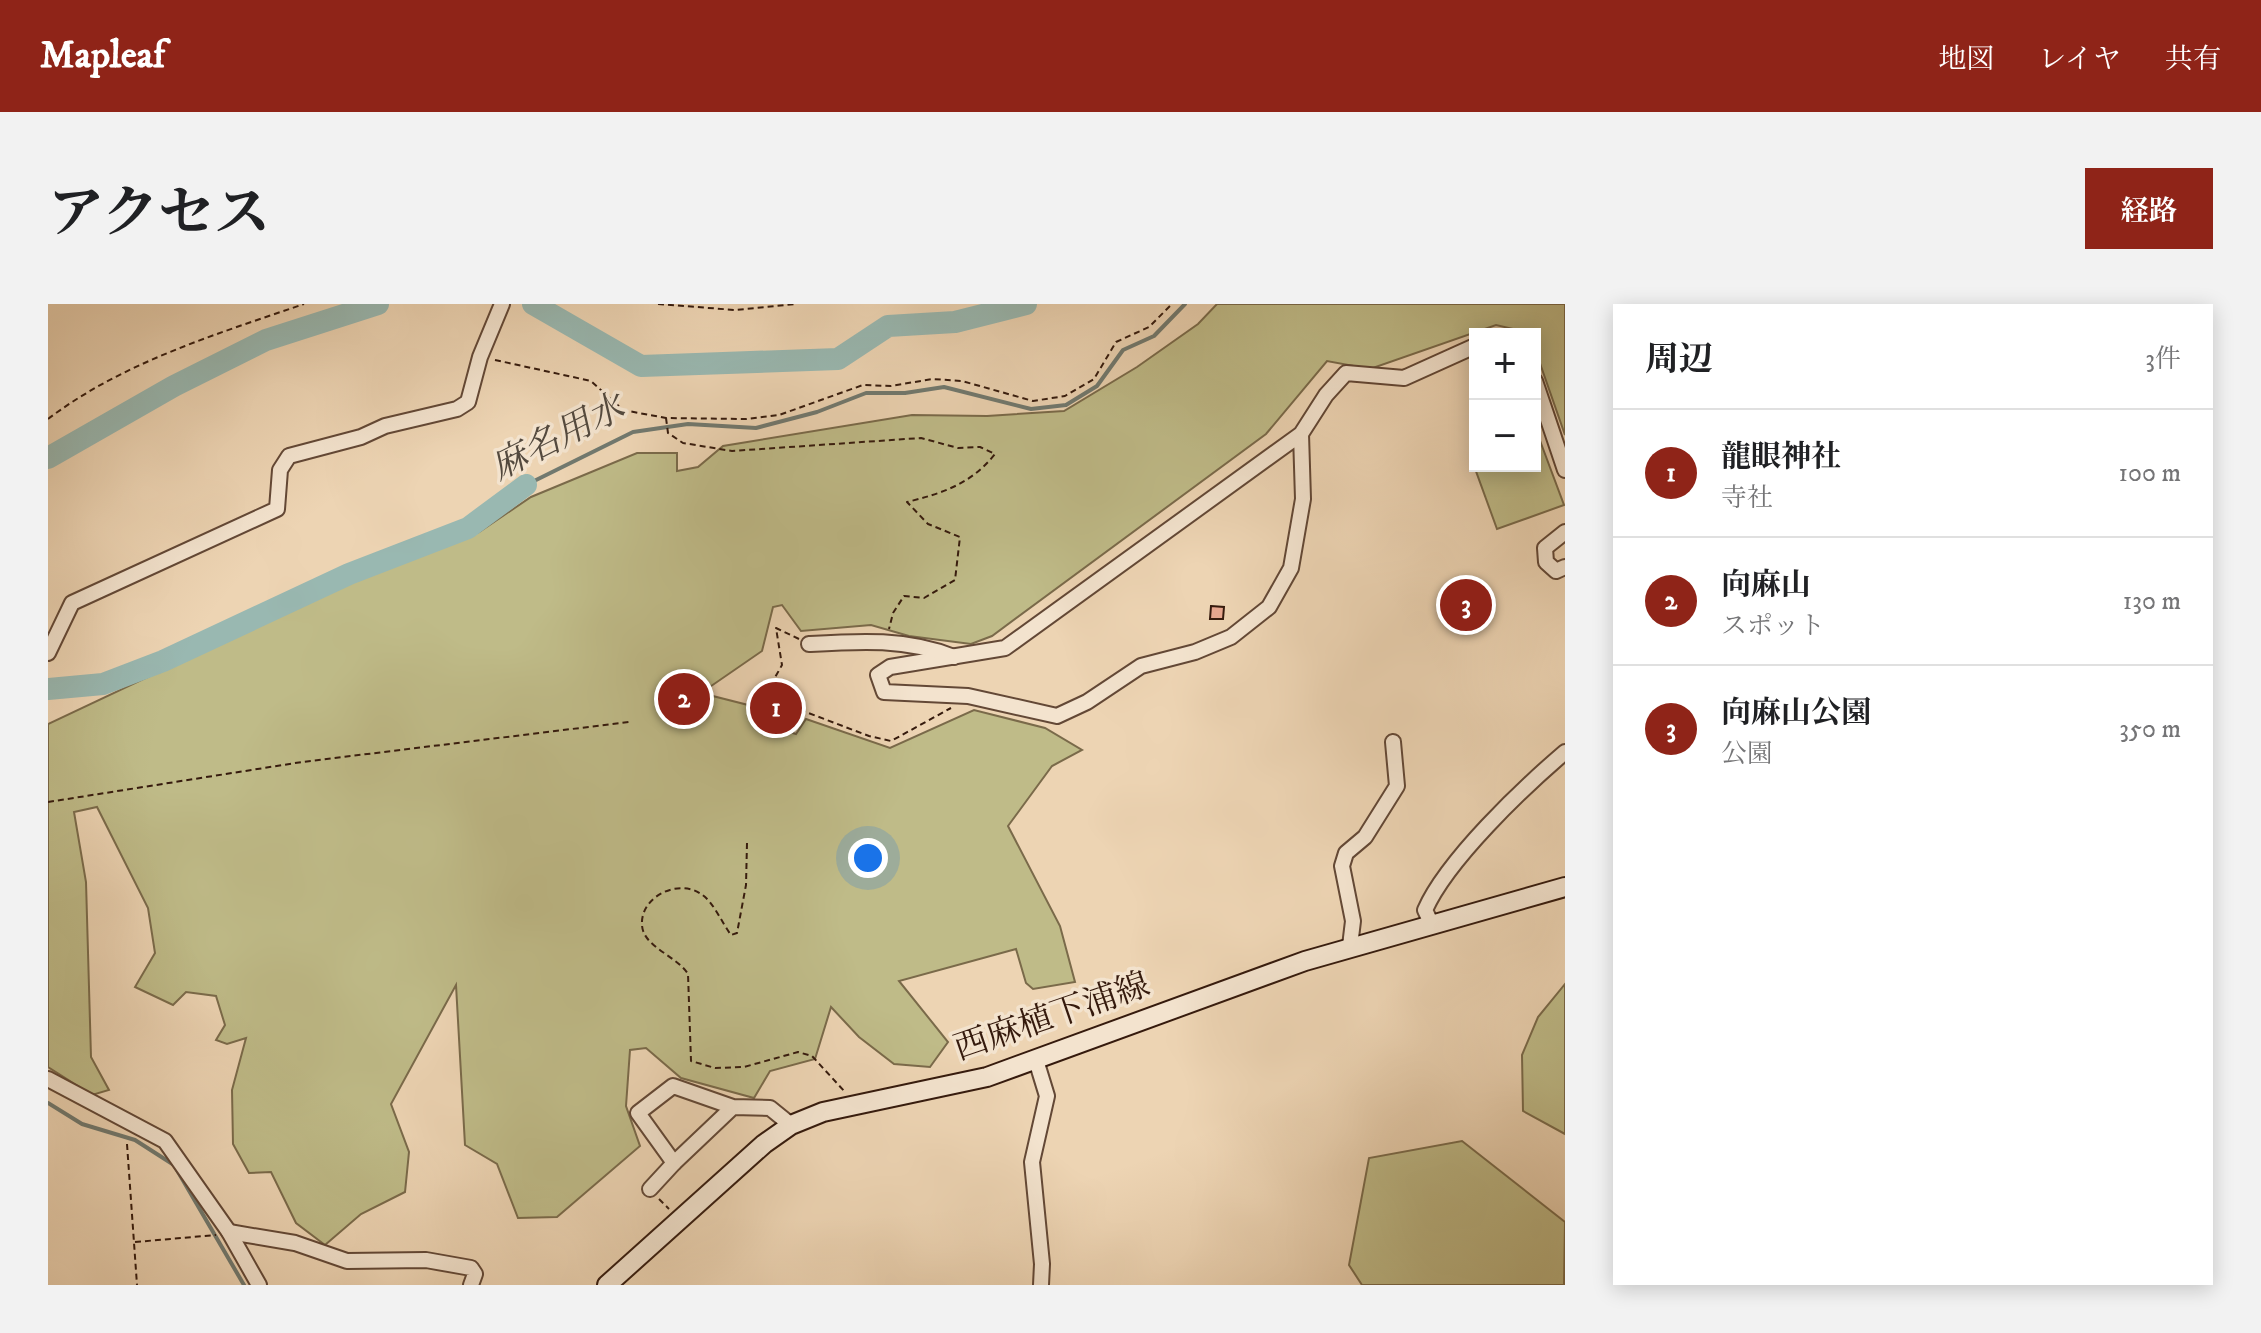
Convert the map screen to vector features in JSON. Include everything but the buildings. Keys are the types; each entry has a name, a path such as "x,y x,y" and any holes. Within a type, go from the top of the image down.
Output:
{"main road":[{"name":"西麻植下浦線","path":"607,1285 764,1144 791,1125 856,1103 957,1084 1036,1060 1350,946 1565,887"}],"street":[{"path":"48,653 72,603 277,509 280,470 289,456 361,437 385,426 457,409 468,402 481,354 502,304"},
{"path":"1301,434 1303,499 1291,568 1269,607 1231,637 1195,652 1141,666 1087,702 1057,716 968,696 884,692 878,675 890,667 1005,648 1301,434 1326,395 1346,373 1404,378 1469,349"},
{"path":"1541,399 1565,470"},
{"path":"1565,532 1545,548 1546,562 1556,571 1565,567"},
{"path":"809,644 886,642 923,645 954,657"},
{"path":"1350,946 1353,921 1342,866 1346,853 1365,837 1397,786 1393,742"},
{"path":"1431,923 1425,910 1455,863 1541,772 1565,752"},
{"path":"1036,1060 1047,1096 1032,1162 1042,1264 1041,1285"},
{"path":"48,1079 165,1141 229,1232 259,1285"},
{"path":"674,1163 638,1113 673,1086 733,1107 770,1108 791,1125"},
{"path":"650,1189 733,1107"},
{"path":"229,1232 295,1243 347,1261 426,1260 471,1268 475,1274 471,1285"}],"path":[{"path":"48,419 72,401 183,346 304,304"},
{"path":"658,304 735,310 796,304"},
{"path":"481,354 591,381 623,410 666,418 746,419 779,415 863,385 891,386 932,379 962,381 1033,401 1065,396 1094,379 1116,342 1149,327 1172,304"},
{"path":"666,418 668,433 683,443 732,451 921,438 958,448 980,447 995,454 981,471 949,491 907,502 928,524 960,537 959,555 955,580 924,598 904,596 893,613 886,642"},
{"path":"809,644 776,628 782,665 773,681 774,695 788,696 790,706 869,736 891,741 933,721 968,696"},
{"path":"48,802 302,762 629,722"},
{"path":"747,843 746,885 737,933 731,935 702,894 683,888 662,892 646,905 641,925 646,939 682,964 688,974 691,1061 715,1068 744,1067 798,1052 812,1056 856,1103"},
{"path":"127,1144 137,1285"},
{"path":"650,1189 668,1208 686,1214"},
{"path":"134,1242 211,1235"}],"shaded area":[{"path":"1217,304 1565,304 1565,435 1541,366 1541,328 1496,325 1469,328 1469,334 1370,369 1327,361 1266,434 992,636 971,644 909,636 871,625 801,631 782,605 773,607 762,651 701,693 752,706 780,729 796,734 806,719 890,748 974,710 1045,728 1082,750 1052,766 1008,826 1060,926 1075,982 1033,989 1026,983 1016,949 899,981 948,1042 930,1067 894,1064 859,1037 831,1007 815,1059 770,1071 754,1098 681,1078 646,1048 630,1050 626,1106 640,1146 557,1217 518,1218 497,1164 465,1145 456,985 391,1104 409,1152 405,1192 361,1214 325,1245 296,1223 271,1172 249,1173 233,1144 232,1090 246,1038 227,1044 216,1040 225,1025 216,996 186,992 173,1005 135,987 155,953 148,908 97,807 74,812 86,882 91,1057 109,1090 92,1095 48,1067 48,724 336,588 479,532 531,497 637,453 677,453 677,471 698,467 723,446 912,415 987,416 1064,411 1137,367 1198,324"},
{"path":"1541,443 1564,505 1497,529 1476,472 1541,472"},
{"path":"1565,984 1565,1134 1523,1111 1522,1055 1538,1017"},
{"path":"1462,1141 1565,1222 1564,1285 1362,1285 1349,1265 1369,1158"}],"waterway":[{"path":"48,458 174,386 266,340 378,304"},
{"path":"533,304 641,366 838,359 888,326 955,322 1026,304"},
{"name":"麻名用水","path":"526,485 633,432 688,424 756,428 817,412 866,393 905,393 944,387 1031,409 1066,405 1097,386 1123,350 1154,336 1185,304"},
{"name":"麻名用水","path":"48,689 103,684 163,661 349,574 468,528 526,485"},
{"path":"48,1103 82,1124 135,1140 174,1165 244,1285"}],"place":[{"name":"向麻山公園","path":"1466,605"},
{"name":"向麻山","path":"684,699"},
{"name":"龍眼神社","path":"776,708"}]}
